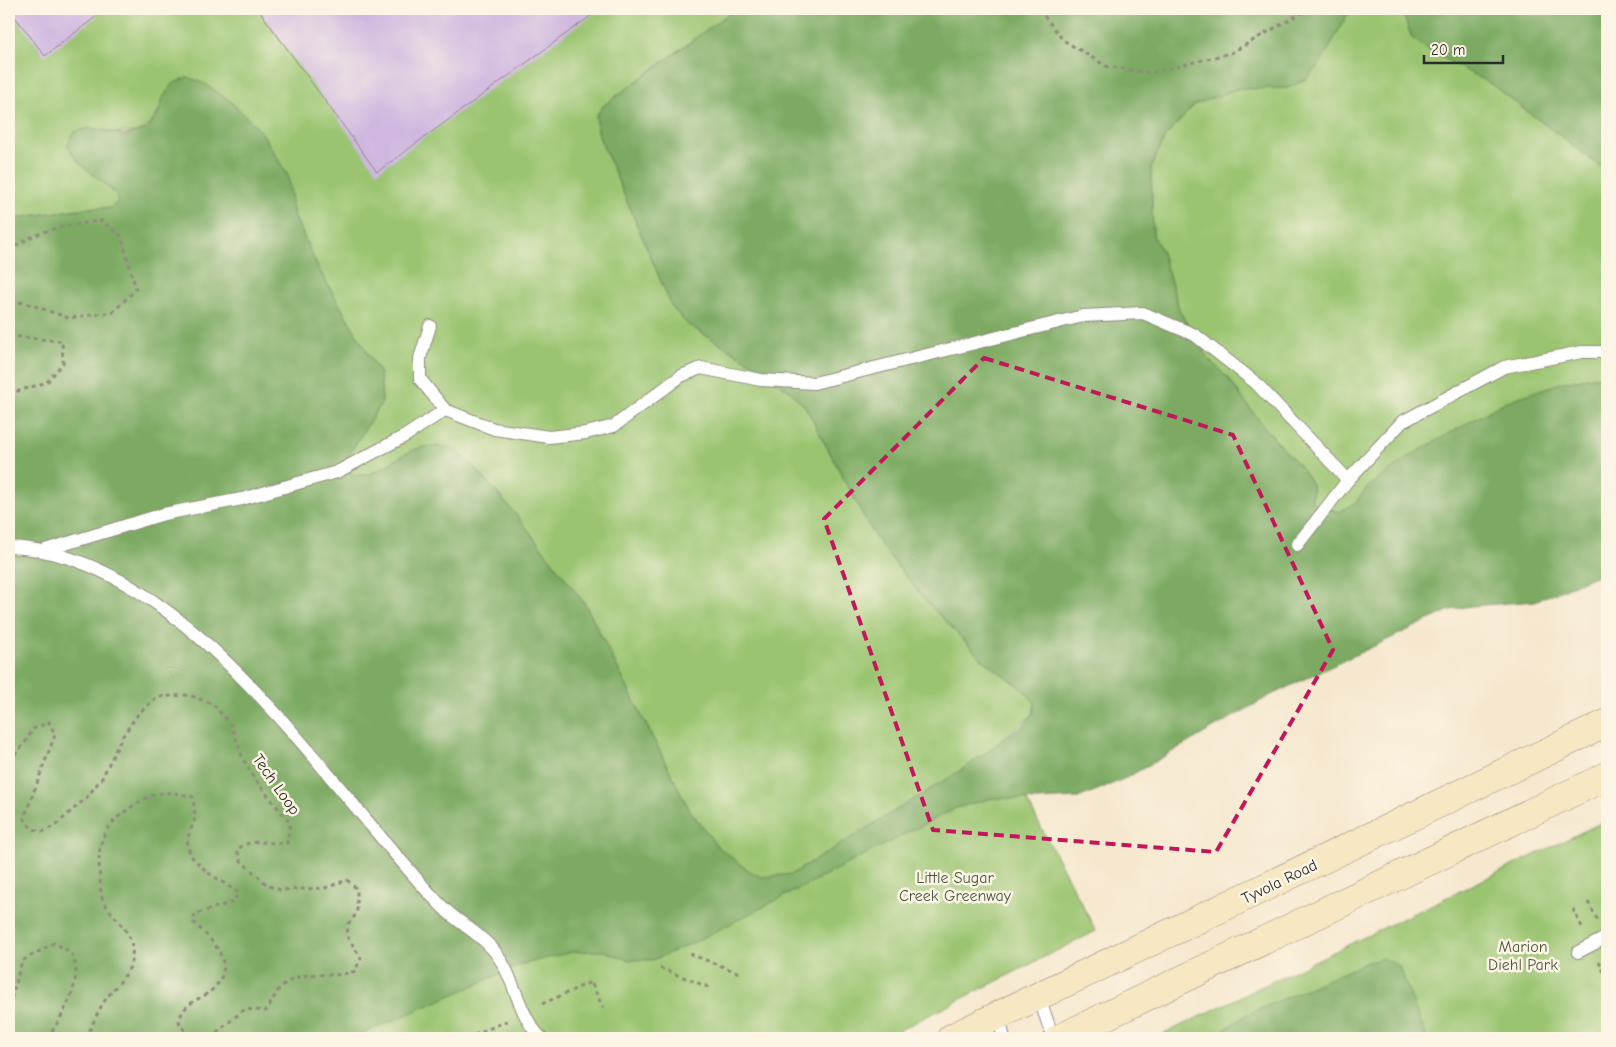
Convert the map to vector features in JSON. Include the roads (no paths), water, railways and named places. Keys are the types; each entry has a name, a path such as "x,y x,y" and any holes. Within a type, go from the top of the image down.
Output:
{"main road":[{"name":"Tyvola Road","path":"951,1038 1001,1027 1040,997 1607,723"},
{"path":"1060,1038 1607,776"}],"lane":[{"path":"430,326 420,358 420,379 445,410 494,428 549,437 586,434 614,426 681,376 700,368 761,380 814,383 1084,316 1143,313 1195,335 1256,383 1348,480"},
{"path":"1297,545 1348,480 1402,422 1504,367 1582,352 1607,352"},
{"path":"45,550 164,514 242,499 337,472 405,436 445,410"},
{"path":"9,547 45,550 109,575 140,594 210,646 309,751 380,836 447,911 494,950 530,1022 541,1038"},
{"path":"1578,952 1607,938"},
{"path":"1040,997 1053,1038"}],"park label":[{"name":"Little Sugar Creek Greenway","path":"955,886"},
{"name":"Marion Diehl Park","path":"1523,955"}]}
